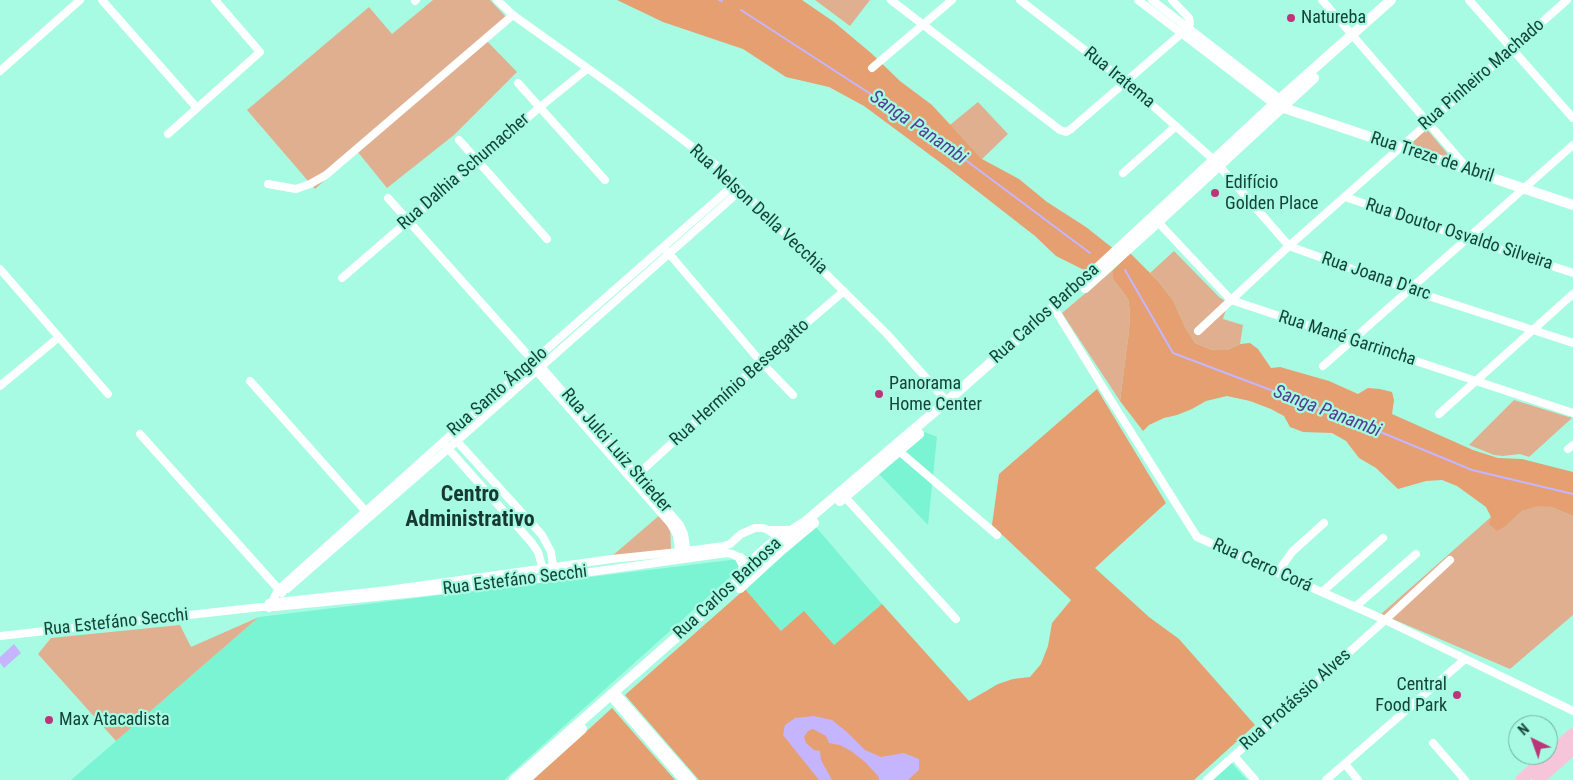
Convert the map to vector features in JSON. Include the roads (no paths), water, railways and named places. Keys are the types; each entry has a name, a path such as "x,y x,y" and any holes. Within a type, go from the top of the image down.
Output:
{"main road":[{"path":"1521,780 1573,734"},
{"path":"1538,780 1573,749"}],"street":[{"path":"0,71 80,0"},
{"path":"102,0 197,108"},
{"path":"168,134 260,52 215,0"},
{"name":"Rua Nelson Della Vecchia","path":"497,0 513,15 717,166 887,334 948,404"},
{"path":"891,0 1060,130 1066,132 1072,129 1126,82 1190,24 1189,18 1172,0"},
{"path":"872,68 952,0"},
{"name":"Rua Iratema","path":"1020,0 1126,82 1217,162"},
{"name":"Rua Treze de Abril","path":"1138,0 1184,31 1282,105 1399,148 1573,204"},
{"name":"Rua Treze de Abril","path":"1152,0 1184,31"},
{"path":"1322,0 1468,169"},
{"name":"Rua Carlos Barbosa","path":"690,629 739,580 765,549 806,522 948,404 1282,105 1391,0"},
{"name":"Rua Carlos Barbosa","path":"1354,37 1400,0"},
{"path":"1469,0 1573,118"},
{"name":"Rua Pinheiro Machado","path":"1198,332 1289,246 1567,0"},
{"path":"268,184 296,188 310,184 326,175 513,15"},
{"name":"Rua Dalhia Schumacher","path":"342,278 407,220 587,69"},
{"path":"518,83 606,180"},
{"path":"1123,173 1176,126"},
{"path":"459,140 547,239"},
{"path":"1323,366 1573,145"},
{"name":"Rua Joana D'arc","path":"1217,162 1289,246 1410,290 1573,343"},
{"name":"Rua Santo Ângelo","path":"271,605 280,592 368,514 448,449 539,369 738,187"},
{"name":"Rua Doutor Osvaldo Silveira","path":"1345,197 1573,273"},
{"name":"Rua Julci Luiz Strieder","path":"388,198 533,361 670,522 677,535 683,555"},
{"name":"Rua Mané Garrincha","path":"1156,219 1231,300 1573,413"},
{"path":"666,251 793,395"},
{"name":"Rua Santo Ângelo","path":"368,514 442,442 533,361 666,251"},
{"path":"0,269 108,394"},
{"name":"Rua Hermínio Bessegatto","path":"637,475 844,291"},
{"path":"1439,414 1573,294"},
{"name":"Rua Cerro Corá","path":"1055,310 1197,537 1385,620 1573,711"},
{"path":"0,386 59,337"},
{"name":"Rua Julci Luiz Strieder","path":"539,369 637,475 680,525 684,534 683,555"},
{"path":"250,381 368,514"},
{"name":"Rua Carlos Barbosa","path":"525,780 690,629 899,451 948,404"},
{"path":"140,434 280,592"},
{"path":"451,434 542,535 551,552 555,577"},
{"path":"442,442 532,543 538,552 544,573 554,568 612,559 683,555 730,544 741,534 755,528 771,531 792,531"},
{"path":"899,451 997,534"},
{"path":"845,497 956,619"},
{"path":"1278,572 1292,552 1324,523"},
{"path":"771,531 778,539 779,552"},
{"path":"1322,592 1383,538"},
{"name":"Rua Estefáno Secchi","path":"0,636 416,590 544,573 555,577 683,555 727,553 757,566 765,565"},
{"path":"1356,607 1416,554"},
{"path":"739,580 744,566 740,558"},
{"name":"Rua Protássio Alves","path":"1207,780 1450,560"},
{"path":"1326,780 1465,658"},
{"path":"615,697 683,780"},
{"path":"615,697 692,780"},
{"name":"Rua Carlos Barbosa","path":"514,780 615,697"},
{"path":"1433,743 1465,780"},
{"path":"1234,756 1255,780"},
{"path":"1344,764 1358,780"}],"waterway":[{"name":"Sanga Panambi","path":"741,10 920,126 1090,253"},
{"name":"Sanga Panambi","path":"1125,270 1173,353 1366,426 1472,470 1573,494"}],"place":[{"name":"Natureba","path":"1291,18"},
{"name":"Edifício Golden Place","path":"1215,193"},
{"name":"Panorama Home Center","path":"879,394"},
{"name":"Central Food Park","path":"1457,695"},
{"name":"Max Atacadista","path":"49,720"}],"district":[{"name":"Centro Administrativo","path":"470,508"}]}
